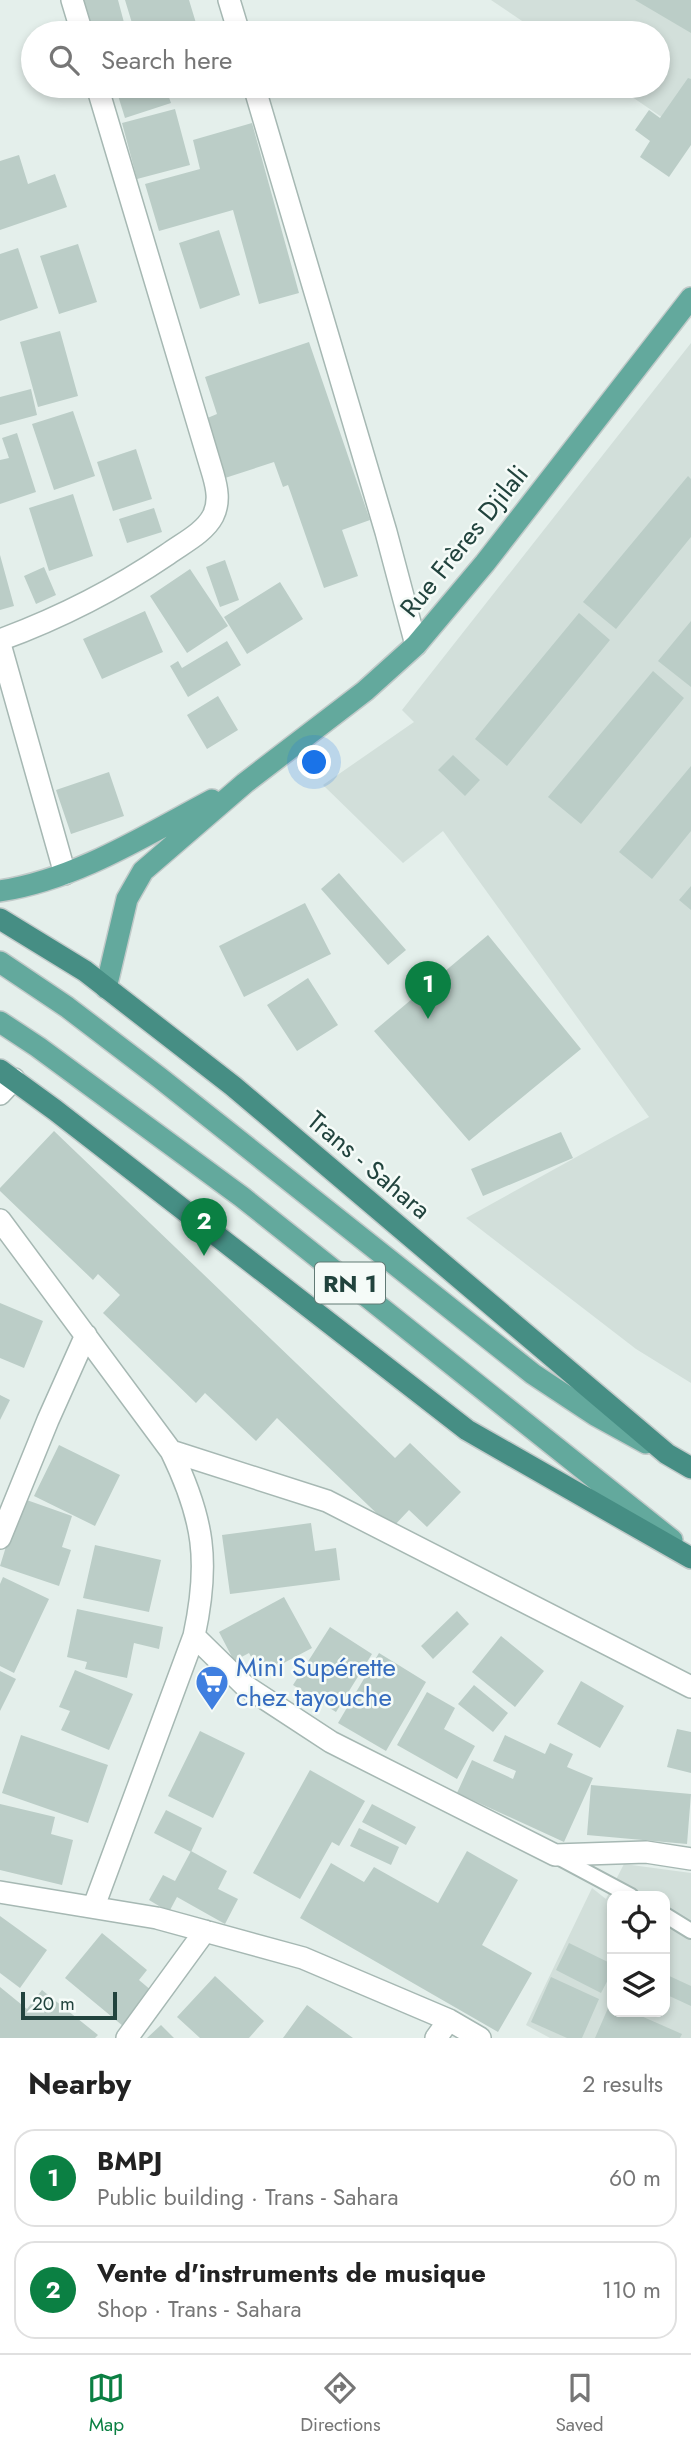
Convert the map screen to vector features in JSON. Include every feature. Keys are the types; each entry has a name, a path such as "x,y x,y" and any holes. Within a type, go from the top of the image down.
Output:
{"highway":[{"name":"Trans - Sahara","path":"0,919 85,971 233,1086 667,1454 691,1468"},
{"name":"RN 1","path":"5,1081 467,1430 691,1557"}],"main road":[{"name":"Rue Frères Djilali","path":"245,783 365,691 416,645 485,563 691,298"},
{"path":"0,891 65,874 101,859 245,783"},
{"path":"106,988 122,914 134,884 155,860 245,783"},
{"name":"RN 1","path":"0,962 67,1007 160,1078 533,1374 595,1415 667,1454"},
{"name":"RN 1","path":"0,1022 242,1197 691,1557"}],"street":[{"path":"72,0 78,21"},
{"path":"229,0 235,21"},
{"path":"65,874 0,642 70,611 128,580 198,533 212,516 217,503 213,474 101,98"},
{"path":"258,98 382,519 416,645"},
{"path":"0,1220 172,1451 188,1485 200,1522 204,1560 203,1586 194,1636 94,1906"},
{"path":"0,1538 86,1335"},
{"path":"172,1451 327,1501 691,1687"},
{"path":"194,1636 244,1685 331,1742 555,1855 646,1852 691,1859"},
{"path":"0,1892 157,1918 303,1958 449,2020 480,2038"},
{"path":"127,2038 205,1931"},
{"path":"436,2038 449,2020"}],"lane":[{"path":"555,1855 622,1891"},
{"path":"670,1917 691,1931"}],"shaded area":[{"path":"491,0 691,0 691,137 634,98 670,98 670,21 522,21"},
{"path":"691,343 691,1383 636,1349 466,1218 649,1117 443,831 403,863 323,785 414,722 402,710"},
{"path":"624,1864 691,1873 691,2038 550,2038 526,2025 592,1888 606,1899 607,1897 607,2017 670,2017 670,1891 610,1891"}],"building":[{"path":"79,0 118,0 124,21 84,21"},
{"path":"125,0 189,0 195,21 131,21"},
{"path":"635,0 691,0 691,33"},
{"path":"688,78 691,79 691,145 669,177 640,157 650,141 635,130 649,110 660,118"},
{"path":"119,98 169,98 171,103 125,118"},
{"path":"175,109 190,165 137,179 122,123"},
{"path":"252,123 299,293 259,304 233,210 159,231 145,184 200,169 193,140"},
{"path":"19,155 28,184 55,174 67,207 0,230 0,161"},
{"path":"219,230 240,295 200,309 179,243"},
{"path":"78,244 97,302 59,314 40,256"},
{"path":"18,248 38,308 0,321 0,254"},
{"path":"60,331 78,396 38,407 20,342"},
{"path":"309,342 370,520 342,530 358,576 324,588 288,485 283,487 274,462 225,478 205,419 217,414 205,377"},
{"path":"31,389 37,415 0,425 0,397"},
{"path":"73,411 95,476 54,490 32,424"},
{"path":"17,433 36,492 0,504 0,460 9,458 2,438"},
{"path":"136,449 152,499 113,511 97,462"},
{"path":"688,476 691,479 691,537 616,629 583,602"},
{"path":"73,494 93,556 49,571 29,508"},
{"path":"154,508 162,532 127,543 119,519"},
{"path":"0,555 14,606 0,610"},
{"path":"225,560 239,600 220,607 206,567"},
{"path":"44,567 56,595 36,604 24,576"},
{"path":"190,569 228,626 187,653 150,596"},
{"path":"280,582 303,619 247,654 224,617"},
{"path":"145,611 163,652 102,679 83,639"},
{"path":"579,613 610,640 507,766 475,739"},
{"path":"691,621 691,687 658,661"},
{"path":"227,641 241,665 188,697 170,666 178,661 182,668"},
{"path":"653,671 684,698 581,824 548,797"},
{"path":"218,696 238,730 207,749 187,715"},
{"path":"453,755 480,780 465,796 438,770"},
{"path":"691,766 691,831 652,879 619,852"},
{"path":"109,772 124,816 71,834 56,790"},
{"path":"339,873 406,950 388,965 321,889"},
{"path":"691,886 691,910 679,900"},
{"path":"305,903 331,954 244,997 219,946"},
{"path":"488,935 581,1049 469,1141 374,1031"},
{"path":"308,978 338,1025 297,1051 267,1005"},
{"path":"54,1131 395,1458 410,1443 461,1492 427,1527 409,1510 392,1528 277,1418 256,1441 205,1393 196,1403 103,1313 120,1295 98,1274 93,1280 0,1191"},
{"path":"561,1132 573,1158 483,1196 471,1169"},
{"path":"0,1303 43,1321 24,1368 0,1358"},
{"path":"0,1395 10,1400 0,1420"},
{"path":"59,1445 120,1475 95,1526 34,1496"},
{"path":"21,1498 72,1516 62,1547 71,1550 59,1586 0,1566"},
{"path":"311,1523 315,1551 336,1548 340,1580 230,1594 222,1535"},
{"path":"95,1545 161,1560 149,1612 83,1598"},
{"path":"3,1577 49,1599 14,1673 0,1666 0,1584"},
{"path":"284,1597 312,1648 261,1675 249,1653 234,1661 219,1632"},
{"path":"77,1609 163,1627 159,1649 134,1643 127,1678 85,1669 87,1662 67,1657"},
{"path":"457,1611 469,1624 433,1659 421,1646"},
{"path":"330,1627 372,1654 336,1712 293,1685"},
{"path":"501,1636 544,1671 515,1707 472,1672"},
{"path":"379,1653 426,1682 386,1751 338,1723"},
{"path":"75,1670 133,1694 109,1750 61,1730 70,1711 59,1707"},
{"path":"0,1671 16,1679 0,1711"},
{"path":"581,1681 624,1706 600,1748 557,1724"},
{"path":"474,1685 508,1713 493,1732 458,1704"},
{"path":"427,1692 455,1708 444,1729 475,1746 457,1779 397,1745"},
{"path":"677,1729 691,1732 691,1773 667,1767"},
{"path":"200,1731 245,1753 213,1818 168,1796"},
{"path":"21,1735 108,1765 88,1823 2,1793"},
{"path":"505,1735 545,1754 550,1743 573,1754 567,1767 593,1778 564,1842 457,1793 472,1760 513,1779 516,1771 493,1761"},
{"path":"310,1770 365,1801 339,1846 332,1842 300,1899 253,1873"},
{"path":"591,1785 691,1794 687,1844 587,1835"},
{"path":"0,1804 55,1817 51,1834 73,1840 62,1885 0,1870"},
{"path":"372,1804 416,1827 406,1845 362,1822"},
{"path":"166,1810 202,1828 191,1852 154,1833"},
{"path":"359,1828 399,1847 391,1865 350,1846"},
{"path":"191,1851 227,1871 218,1889 238,1899 225,1924 177,1897 169,1912 149,1900 163,1875 175,1881"},
{"path":"467,1851 518,1880 482,1945 532,1973 498,2032 300,1918 331,1863 364,1882 374,1867 438,1903"},
{"path":"0,1916 47,1950 20,1988 0,1973"},
{"path":"102,1933 147,1970 139,1980 152,1991 123,2026 65,1978"},
{"path":"569,1943 607,1962 607,1982 601,1993 556,1970"},
{"path":"215,1976 264,2021 249,2038 200,2038 177,2017"},
{"path":"670,1976 691,1986 691,2006 670,1996"},
{"path":"551,1977 599,1999 582,2038 567,2038 531,2022"},
{"path":"0,1987 27,2009 42,1990 98,2035 95,2038 0,2038"},
{"path":"307,2005 353,2038 283,2038"},
{"path":"607,2010 607,2017 643,2017 682,2034 680,2038 595,2038"},
{"path":"161,2025 174,2038 147,2038"}],"place":[{"name":"BMPJ","path":"428,1019"},
{"name":"Vente d'instruments de musique","path":"204,1256"},
{"name":"Mini Supérette chez tayouche","path":"212,1712"}]}
